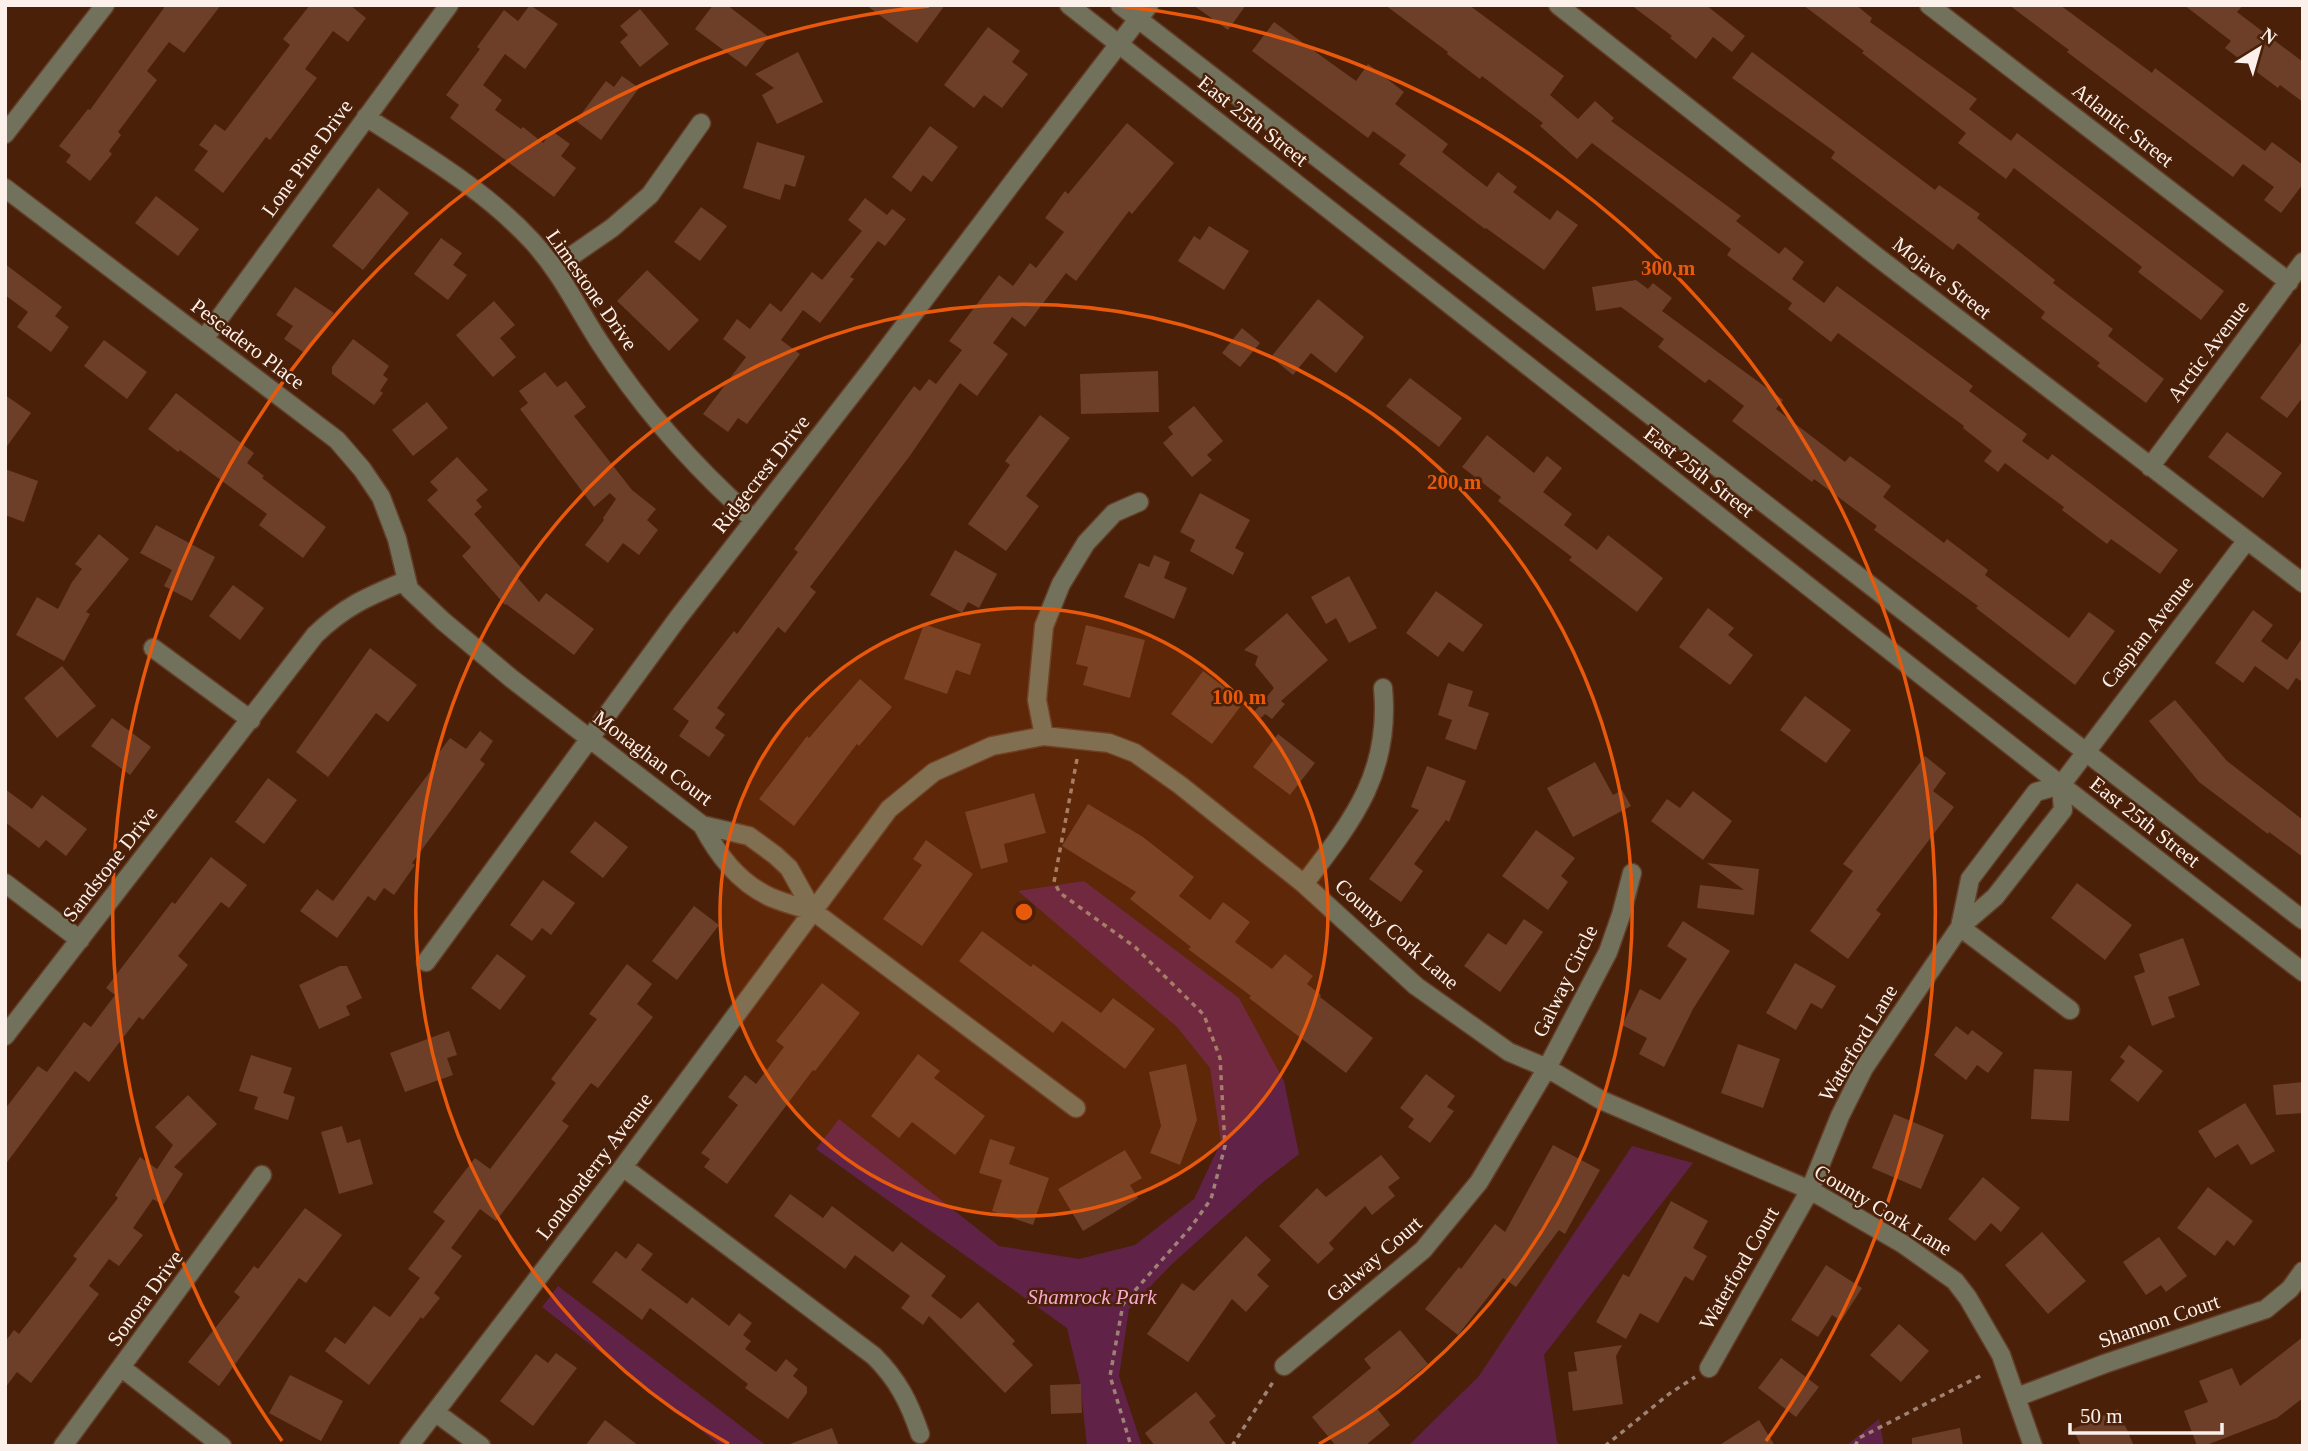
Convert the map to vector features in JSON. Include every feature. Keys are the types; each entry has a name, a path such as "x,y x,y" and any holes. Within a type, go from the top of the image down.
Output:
{"street":[{"path":"5,134 105,5"},
{"name":"Lone Pine Drive","path":"204,339 449,5"},
{"name":"East 25th Street","path":"1069,5 2303,972"},
{"name":"East 25th Street","path":"1120,5 1143,12 2303,920"},
{"name":"Mojave Street","path":"1558,5 1865,248 2303,583"},
{"name":"Atlantic Street","path":"1929,5 2288,282"},
{"name":"Ridgecrest Drive","path":"426,962 678,618 1143,12"},
{"name":"Limestone Drive","path":"366,117 485,197 531,240 554,268 601,345 672,440 721,491 754,520"},
{"path":"554,268 612,228 650,195 701,122"},
{"name":"Pescadero Place","path":"5,188 337,440 381,497 397,539 405,581"},
{"name":"Arctic Avenue","path":"2150,467 2303,262"},
{"path":"1044,736 1037,700 1044,626 1061,584 1086,543 1114,513 1139,502"},
{"name":"Caspian Avenue","path":"2084,751 2247,540"},
{"name":"Sandstone Drive","path":"5,1036 314,635 337,614 364,598 405,581"},
{"name":"Monaghan Court","path":"405,581 409,589 443,621 512,679 702,825 749,836 775,855 789,868 813,911 1076,1108"},
{"path":"153,648 251,720"},
{"path":"1304,884 1348,828 1378,767 1385,715 1382,688"},
{"name":"County Cork Lane","path":"813,911 889,809 934,772 992,746 1044,736 1109,743 1135,753 1180,785 1304,884 1416,986 1508,1052 1547,1068 1601,1100 1810,1190 1903,1244 1955,1281 2001,1355 2033,1446"},
{"name":"Waterford Lane","path":"1810,1190 1840,1116 1864,1068 1960,927 1994,897 2063,810 2061,785 2084,751"},
{"name":"Waterford Lane","path":"1960,927 1970,879 2036,792 2061,785"},
{"path":"702,825 719,855 738,875 769,897 813,911"},
{"name":"Galway Circle","path":"1547,1068 1608,952 1632,873"},
{"path":"5,883 80,940"},
{"name":"Londonderry Avenue","path":"409,1446 623,1167 813,911"},
{"path":"1960,927 2070,1010"},
{"name":"Galway Court","path":"1284,1366 1423,1250 1440,1232 1479,1182 1547,1068"},
{"path":"623,1167 874,1356 893,1375 910,1406 920,1434"},
{"name":"Sonora Drive","path":"63,1446 262,1175"},
{"name":"Waterford Court","path":"1709,1368 1810,1190"},
{"name":"Shannon Court","path":"2017,1397 2104,1364 2266,1309 2290,1289 2303,1271"},
{"path":"122,1368 222,1446"},
{"path":"435,1412 481,1446"}],"path":[{"path":"1080,740 1054,882 1060,893 1135,947 1204,1015 1220,1058 1225,1146 1211,1199 1192,1227 1123,1304 1110,1376 1131,1446"},
{"path":"1232,1446 1284,1366"},
{"path":"1605,1446 1669,1394 1709,1368"},
{"path":"1855,1446 1859,1438 1984,1374"}],"green space":[{"name":"Shamrock Park","path":"1084,881 1239,998 1284,1081 1299,1154 1262,1183 1171,1265 1129,1309 1119,1376 1142,1446 1087,1446 1080,1382 1067,1328 816,1149 839,1119 999,1246 1079,1259 1135,1245 1194,1199 1221,1142 1210,1068 1177,1027 1018,891"},
{"path":"1632,1146 1693,1163 1544,1355 1557,1442 1561,1446 1408,1446 1479,1376"},
{"path":"558,1286 767,1446 721,1446 542,1307"},
{"path":"1879,1419 1884,1446 1846,1446"}],"building":[{"path":"166,5 221,5 184,53 169,42 147,71 157,80 118,132 121,135 109,151 112,154 90,181 66,162 71,155 59,146 88,109 90,110"},
{"path":"310,5 350,5 366,18 348,42 333,31 305,69 317,78 270,140 266,137 223,193 194,170 208,151 199,145 215,124 225,131 290,45 283,39"},
{"path":"530,5 558,24 525,69 505,54 483,85 502,100 495,110 521,129 523,127 543,143 552,131 570,144 561,156 576,168 554,197 450,118 459,105 446,95 480,49 477,47 504,10 518,21"},
{"path":"713,5 727,5 769,37 746,67 695,29"},
{"path":"866,5 945,5 917,43"},
{"path":"1193,5 1246,5 1228,30"},
{"path":"1385,5 1469,5 1564,76 1550,95 1578,119 1595,101 1614,118 1611,121 1741,216 1736,221 1779,254 1785,247 1804,262 1792,279 1824,303 1837,286 1973,386 1969,391 2027,434 2022,441 2048,460 2052,454 2178,550 2160,574 2111,539 2107,544 2062,510 2064,507 2005,463 1998,472 1984,461 1992,451 1963,428 1964,426 1838,333 1831,342 1788,309 1792,303 1727,255 1731,249 1670,202 1592,143 1577,159 1540,126 1543,123 1482,76 1480,79"},
{"path":"1631,5 1706,5 1745,36 1732,52 1713,37 1696,59 1670,38 1672,36"},
{"path":"1803,5 1856,5 1872,18 1870,22 1977,99 1969,109 2011,141 2017,133 2224,291 2201,320 2138,272 2142,267 2014,168 2006,179 1958,143 1966,133"},
{"path":"2009,5 2060,5 2152,73 2155,68 2265,151 2272,142 2303,165 2303,184 2281,213 2264,200 2274,187 2243,164 2233,177"},
{"path":"2184,5 2243,5 2237,12 2303,62 2303,102 2280,85 2278,88 2225,48 2231,41"},
{"path":"640,9 669,44 640,67 620,42 628,35 620,26"},
{"path":"1274,22 1356,81 1368,64 1404,92 1395,104 1448,144 1442,152 1487,187 1498,172 1517,187 1513,192 1550,220 1557,210 1578,225 1544,270 1399,164 1406,155 1373,131 1368,138 1252,51"},
{"path":"988,27 1020,51 1012,62 1028,74 1002,108 984,95 974,108 944,85"},
{"path":"798,52 823,102 777,124 762,95 774,88 755,74"},
{"path":"1752,52 1935,190 1939,185 1980,214 1977,218 2055,280 2053,283 2113,329 2108,336 2164,379 2146,403 2097,366 2100,363 2041,318 2045,312 1958,243 1953,250 1831,158 1835,152 1732,78"},
{"path":"622,76 639,88 601,140 576,121 606,81 614,87"},
{"path":"1127,123 1174,163 1132,214 1129,211 1076,281 1066,273 1025,327 1012,317 993,343 1008,354 977,396 960,383 909,457 810,587 816,592 785,633 778,627 717,708 725,714 715,728 725,735 709,757 679,736 689,721 673,709 734,631 737,634 798,552 794,549 914,386 920,391 929,379 936,384 962,350 949,341 999,275 1013,286 1030,263 1036,268 1064,232 1045,218 1065,191 1068,194"},
{"path":"930,126 958,147 932,182 923,175 911,192 892,177"},
{"path":"757,142 805,156 795,187 785,184 780,200 743,188"},
{"path":"378,188 409,213 363,270 332,246"},
{"path":"156,196 199,229 178,256 135,223"},
{"path":"865,198 887,215 892,209 906,219 885,246 878,241 850,277 854,279 820,323 803,310 781,340 800,354 747,424 738,418 728,432 703,414 746,357 723,339 737,319 750,329 770,303 781,312 812,272 822,280 862,231 848,220"},
{"path":"701,207 727,226 700,261 674,242"},
{"path":"1209,226 1249,251 1224,290 1178,261 1194,236 1200,240"},
{"path":"441,238 462,253 453,265 467,275 448,300 414,274"},
{"path":"5,264 62,307 55,316 69,327 51,352 17,327 28,312 5,295"},
{"path":"647,270 699,320 669,351 617,301"},
{"path":"1636,280 1648,289 1653,283 1672,298 1662,311 1783,400 1776,409 1845,462 1850,456 1891,486 1883,497 1944,543 1947,539 1988,570 1985,575 2069,638 2089,612 2115,631 2075,685 1976,608 1978,606 1874,530 1877,526 1814,479 1812,482 1732,421 1744,406 1709,379 1705,383 1658,347 1664,339 1621,307 1596,311 1592,287"},
{"path":"295,287 334,313 306,354 284,339 293,326 276,315"},
{"path":"1318,299 1364,337 1336,373 1311,353 1293,375 1271,357"},
{"path":"494,301 515,325 500,338 516,357 493,377 456,335"},
{"path":"1242,328 1260,343 1240,367 1222,353"},
{"path":"353,339 389,366 383,375 388,379 380,391 383,393 374,405 332,374 332,367"},
{"path":"104,340 147,372 127,399 84,366"},
{"path":"2303,340 2303,397 2287,418 2260,398"},
{"path":"1158,371 1159,412 1081,414 1080,374"},
{"path":"545,372 557,387 566,381 586,407 574,416 632,490 656,509 647,520 658,530 639,555 623,543 608,563 585,545 616,499 610,493 594,507 520,409 528,403 519,391"},
{"path":"1410,378 1462,418 1439,447 1386,406"},
{"path":"176,393 254,453 247,463 264,476 262,478 326,527 303,558 259,525 267,514 148,429"},
{"path":"5,395 31,413 5,449"},
{"path":"427,402 448,428 413,456 392,430"},
{"path":"1194,406 1223,441 1207,455 1212,460 1192,477 1163,443 1173,434 1168,427"},
{"path":"1040,415 1070,438 1026,496 1039,506 1006,551 968,524 1010,465 1005,461"},
{"path":"2227,432 2282,473 2263,498 2208,457"},
{"path":"1487,435 1534,473 1547,456 1562,468 1543,492 1572,514 1564,525 1597,550 1608,535 1663,578 1637,612 1569,560 1572,557 1498,501 1501,497 1462,467"},
{"path":"457,457 488,490 476,500 482,507 474,514 523,570 516,576 539,602 546,593 594,629 574,655 505,605 462,556 471,547 427,500 438,490 430,482"},
{"path":"5,469 38,481 24,522 5,515"},
{"path":"1200,493 1250,520 1235,548 1244,553 1233,575 1190,551 1195,540 1180,532"},
{"path":"156,525 215,557 192,601 164,586 172,570 140,553"},
{"path":"99,534 129,559 86,612 90,614 64,661 16,635 37,597 58,609 82,569 75,564"},
{"path":"955,550 997,574 979,608 968,602 962,613 930,595"},
{"path":"1154,555 1170,562 1164,578 1187,588 1174,619 1124,597 1139,563 1149,567"},
{"path":"1349,576 1377,628 1349,643 1336,618 1326,624 1311,597"},
{"path":"233,585 264,608 240,640 209,616"},
{"path":"1436,591 1483,625 1463,652 1449,642 1438,657 1406,633"},
{"path":"1708,608 1734,628 1728,635 1753,655 1730,685 1679,647"},
{"path":"2253,610 2273,625 2261,641 2287,660 2303,637 2303,682 2296,678 2288,690 2255,666 2243,683 2215,663"},
{"path":"1287,613 1328,660 1281,701 1285,704 1272,719 1265,714 1261,718 1254,712 1274,688 1255,665 1258,656 1244,650"},
{"path":"924,624 981,644 970,675 956,670 947,694 904,679"},
{"path":"1086,625 1145,640 1130,698 1083,685 1088,667 1076,664"},
{"path":"370,648 417,685 388,722 376,713 328,777 296,752"},
{"path":"62,666 96,706 57,738 24,698"},
{"path":"1203,671 1244,702 1212,744 1171,714"},
{"path":"860,679 892,707 859,746 857,744 794,826 759,799 807,736 809,738"},
{"path":"1448,683 1473,691 1468,706 1489,713 1476,750 1445,739 1452,720 1438,715"},
{"path":"1805,696 1851,730 1826,763 1780,730"},
{"path":"2175,700 2227,761 2303,820 2303,857 2199,782 2149,721"},
{"path":"112,718 151,747 130,775 91,746"},
{"path":"480,731 493,741 480,760 485,764 412,863 415,865 394,895 384,888 375,901 368,896 337,938 300,911 317,889 333,901 438,761 434,759 450,738 466,749"},
{"path":"1278,734 1315,763 1290,795 1253,767"},
{"path":"1925,756 1946,773 1933,791 1954,807 1876,910 1881,914 1848,959 1810,931 1853,871 1843,864"},
{"path":"1595,762 1613,795 1622,790 1631,806 1573,837 1547,788"},
{"path":"1427,766 1466,781 1449,822 1446,820 1414,864 1423,871 1401,902 1369,879 1419,810 1411,807"},
{"path":"268,778 297,800 264,844 235,822"},
{"path":"5,789 32,809 42,795 87,829 66,856 46,840 39,848 5,822"},
{"path":"1693,791 1732,821 1703,860 1651,821 1667,799 1680,808"},
{"path":"1034,793 1046,833 1004,844 1008,862 981,869 965,812"},
{"path":"1088,804 1143,837 1194,877 1179,896 1210,920 1223,902 1250,922 1235,942 1272,969 1285,954 1313,976 1307,984 1321,995 1320,997 1373,1038 1346,1073 1188,949 1191,947 1130,899 1136,892 1062,846"},
{"path":"595,821 628,847 603,878 570,852"},
{"path":"1536,830 1575,858 1561,876 1568,882 1548,910 1502,876"},
{"path":"926,840 973,874 922,946 883,919 922,865 913,859"},
{"path":"211,857 247,885 229,908 221,902 178,956 188,965 143,1020 139,1017 89,1082 75,1071 5,1165 5,1109 38,1066 47,1072 84,1022 91,1027 115,995 106,988 172,902 175,904"},
{"path":"1707,863 1759,869 1754,915 1697,908 1700,885 1744,890"},
{"path":"543,880 575,903 551,935 542,928 532,941 510,925"},
{"path":"2077,883 2132,925 2105,960 2051,918"},
{"path":"694,906 719,925 677,980 652,961"},
{"path":"1524,919 1543,932 1500,992 1464,966 1488,933 1506,945"},
{"path":"1683,921 1730,951 1693,1009 1664,1067 1639,1054 1647,1038 1622,1025 1640,989 1660,1000 1687,959 1667,946"},
{"path":"982,931 1101,1013 1113,998 1155,1029 1125,1069 1062,1021 1053,1033 959,961"},
{"path":"2183,938 2200,985 2168,997 2175,1017 2152,1026 2134,976 2145,972 2139,954"},
{"path":"497,954 526,976 500,1010 471,988"},
{"path":"1795,963 1836,986 1822,1009 1811,1003 1796,1030 1766,1013"},
{"path":"627,964 652,984 637,1004 653,1017 598,1088 591,1083 562,1121 569,1126 496,1221 480,1209 451,1248 462,1256 434,1293 440,1298 423,1319 421,1317 369,1385 325,1351 335,1337 345,1344 374,1306 390,1317 420,1278 408,1269 445,1221 433,1212 475,1158 490,1169 556,1083 551,1079 597,1019 589,1014"},
{"path":"340,966 347,966 362,998 346,1006 350,1015 319,1029 299,985"},
{"path":"822,983 860,1013 815,1071 813,1070 727,1184 704,1167 710,1159 701,1153 738,1105 728,1097 745,1075 756,1084 784,1047 776,1041"},
{"path":"1956,1026 1968,1035 1972,1030 2003,1053 1988,1073 1977,1065 1966,1080 1934,1055"},
{"path":"449,1031 457,1055 447,1058 453,1075 405,1092 390,1053"},
{"path":"1738,1044 1780,1059 1763,1108 1721,1093"},
{"path":"2129,1045 2163,1071 2138,1102 2110,1080 2125,1061 2120,1057"},
{"path":"918,1054 940,1071 934,1078 985,1116 955,1155 912,1122 899,1138 871,1116"},
{"path":"251,1055 292,1068 283,1093 295,1097 288,1120 254,1109 258,1097 239,1091"},
{"path":"1186,1064 1197,1120 1180,1165 1150,1153 1161,1126 1149,1072"},
{"path":"2034,1069 2072,1071 2069,1121 2031,1119"},
{"path":"1426,1074 1455,1096 1447,1107 1454,1111 1430,1143 1408,1127 1414,1119 1400,1108"},
{"path":"2303,1082 2303,1113 2276,1115 2273,1085"},
{"path":"188,1095 217,1124 174,1167 183,1174 163,1205 153,1199 133,1228 143,1235 119,1266 109,1259 89,1286 99,1294 31,1383 17,1372 5,1388 5,1342 14,1330 19,1334 77,1259 73,1256 118,1198 115,1195 140,1157 157,1169 173,1145 155,1127"},
{"path":"2245,1103 2275,1151 2251,1165 2238,1144 2215,1158 2198,1131"},
{"path":"1894,1114 1944,1135 1921,1189 1872,1168"},
{"path":"342,1126 347,1143 360,1139 373,1184 339,1194 321,1132"},
{"path":"990,1139 1015,1147 1009,1164 1049,1178 1033,1225 992,1211 1002,1180 979,1173"},
{"path":"1553,1145 1600,1170 1565,1234 1559,1230 1516,1287 1503,1278 1458,1335 1425,1309 1459,1267 1461,1269 1495,1224 1505,1232"},
{"path":"1125,1150 1142,1178 1130,1185 1138,1198 1083,1231 1058,1189"},
{"path":"1381,1155 1400,1178 1388,1187 1395,1196 1372,1215 1365,1206 1329,1243 1334,1249 1318,1264 1279,1226 1317,1188 1326,1197"},
{"path":"1983,1177 2020,1208 2001,1232 1991,1223 1975,1241 1948,1219"},
{"path":"2208,1187 2253,1221 2234,1246 2227,1240 2215,1256 2177,1228"},
{"path":"790,1194 823,1218 832,1206 893,1252 901,1242 946,1276 931,1296 961,1319 978,1302 1015,1341 1012,1344 1033,1365 1005,1393 929,1316 923,1325 901,1308 910,1296 855,1255 845,1269 774,1216"},
{"path":"1671,1201 1708,1221 1693,1248 1707,1256 1693,1281 1685,1276 1658,1323 1640,1313 1626,1339 1596,1322 1623,1274 1629,1277"},
{"path":"305,1208 342,1235 306,1283 299,1278 219,1386 188,1362 240,1297 234,1292 254,1266 258,1269"},
{"path":"2042,1232 2086,1281 2048,1314 2005,1265"},
{"path":"1246,1236 1271,1260 1257,1275 1269,1286 1246,1312 1232,1299 1188,1362 1147,1334 1182,1283 1194,1291"},
{"path":"2159,1237 2187,1276 2166,1292 2161,1285 2146,1295 2123,1262"},
{"path":"638,1243 653,1254 641,1270 687,1304 692,1297 729,1326 739,1313 752,1323 743,1335 751,1341 745,1349 776,1372 786,1359 798,1369 793,1376 807,1387 807,1393 788,1419 745,1388 748,1384 650,1308 642,1320 592,1282 616,1251 626,1259"},
{"path":"1826,1265 1862,1288 1841,1321 1832,1315 1818,1337 1791,1320"},
{"path":"1899,1324 1929,1351 1901,1382 1870,1355"},
{"path":"1400,1330 1428,1364 1376,1407 1390,1425 1365,1446 1336,1446 1312,1417 1371,1368 1364,1359"},
{"path":"2303,1337 2303,1398 2277,1418 2204,1446 2197,1446 2184,1411 2208,1402 2199,1381 2232,1368 2240,1386"},
{"path":"1622,1345 1616,1356 1623,1404 1573,1411 1568,1372 1577,1371 1574,1352"},
{"path":"556,1353 577,1368 533,1426 500,1401 536,1354 548,1363"},
{"path":"1781,1358 1819,1387 1796,1417 1758,1388"},
{"path":"290,1375 343,1401 321,1441 269,1413"},
{"path":"1081,1384 1082,1413 1051,1414 1050,1385"},
{"path":"1196,1392 1216,1416 1209,1422 1227,1446 1155,1446 1145,1433"},
{"path":"2118,1409 2134,1446 2081,1446 2073,1429"},
{"path":"605,1420 639,1446 585,1446"},
{"path":"1759,1420 1775,1446 1718,1446"},
{"path":"832,1428 839,1446 790,1446 790,1444"},
{"path":"1960,1428 1963,1446 1912,1446 1912,1438"}]}
